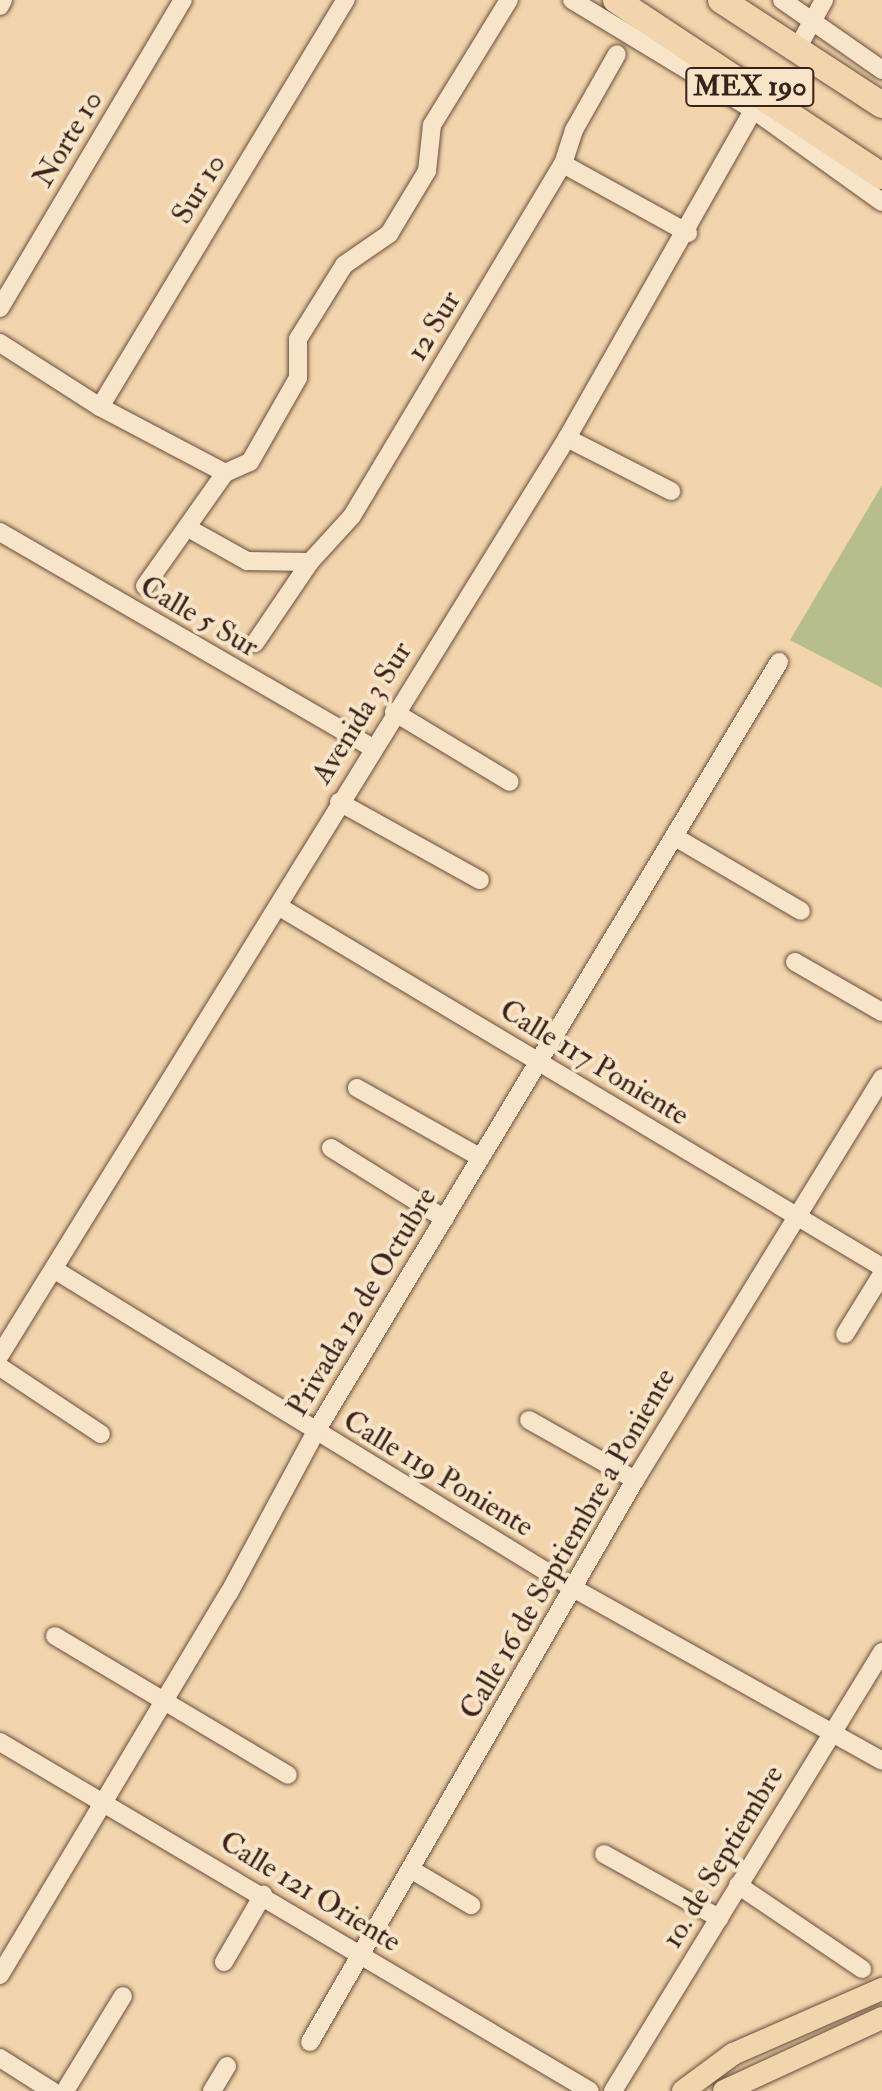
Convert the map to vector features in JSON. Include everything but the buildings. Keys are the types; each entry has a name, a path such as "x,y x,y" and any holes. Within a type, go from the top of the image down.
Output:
{"highway":[{"name":"MEX 190","path":"616,0 758,103 882,176"},
{"name":"MEX 190","path":"721,0 798,47 882,105"}],"main road":[{"path":"683,2091 733,2054 882,1989"},
{"path":"724,2091 882,2018"}],"street":[{"path":"0,6 3,0"},
{"name":"Norte 10","path":"0,308 183,0"},
{"name":"Sur 10","path":"100,407 346,0"},
{"path":"145,586 225,473 250,462 298,378 298,339 344,265 389,234 427,171 432,125 509,0"},
{"path":"572,0 758,103 882,202"},
{"path":"782,0 882,70"},
{"path":"798,47 824,0"},
{"name":"12 Sur","path":"255,643 310,562 352,516 563,164 574,130 617,54"},
{"name":"Avenida 3 Sur","path":"0,1355 55,1270 394,712 567,438 688,233 758,103"},
{"path":"563,164 688,233"},
{"path":"0,343 100,407 225,473"},
{"path":"567,438 671,491"},
{"path":"188,528 247,561 310,562"},
{"name":"Calle 5 Sur","path":"0,532 372,748"},
{"name":"Privada 12 de Octubre","path":"0,1975 315,1433 540,1064 779,662"},
{"path":"394,712 510,782"},
{"path":"339,802 480,880"},
{"path":"675,837 801,911"},
{"name":"Calle 117 Poniente","path":"278,906 882,1267"},
{"path":"795,962 882,1012"},
{"name":"Calle 16 de Septiembre a Poniente","path":"310,2042 635,1480 882,1078"},
{"path":"357,1088 481,1158"},
{"path":"331,1148 445,1219"},
{"name":"Calle 119 Poniente","path":"55,1270 315,1433 573,1588 882,1761"},
{"path":"845,1334 882,1274"},
{"path":"0,1367 101,1434"},
{"path":"529,1420 635,1480"},
{"path":"55,1636 288,1775"},
{"name":"1o. de Septiembre","path":"613,2091 882,1652"},
{"name":"Calle 121 Oriente","path":"2,1749 263,1895 362,1955 557,2083 590,2091"},
{"path":"604,1854 719,1918"},
{"path":"412,1870 471,1905"},
{"path":"738,1885 862,1969"},
{"path":"224,1962 263,1895"},
{"path":"65,2091 123,1996"},
{"path":"0,2058 52,2091"},
{"path":"212,2091 227,2066"}],"green space":[{"path":"882,485 882,688 790,640"}]}
